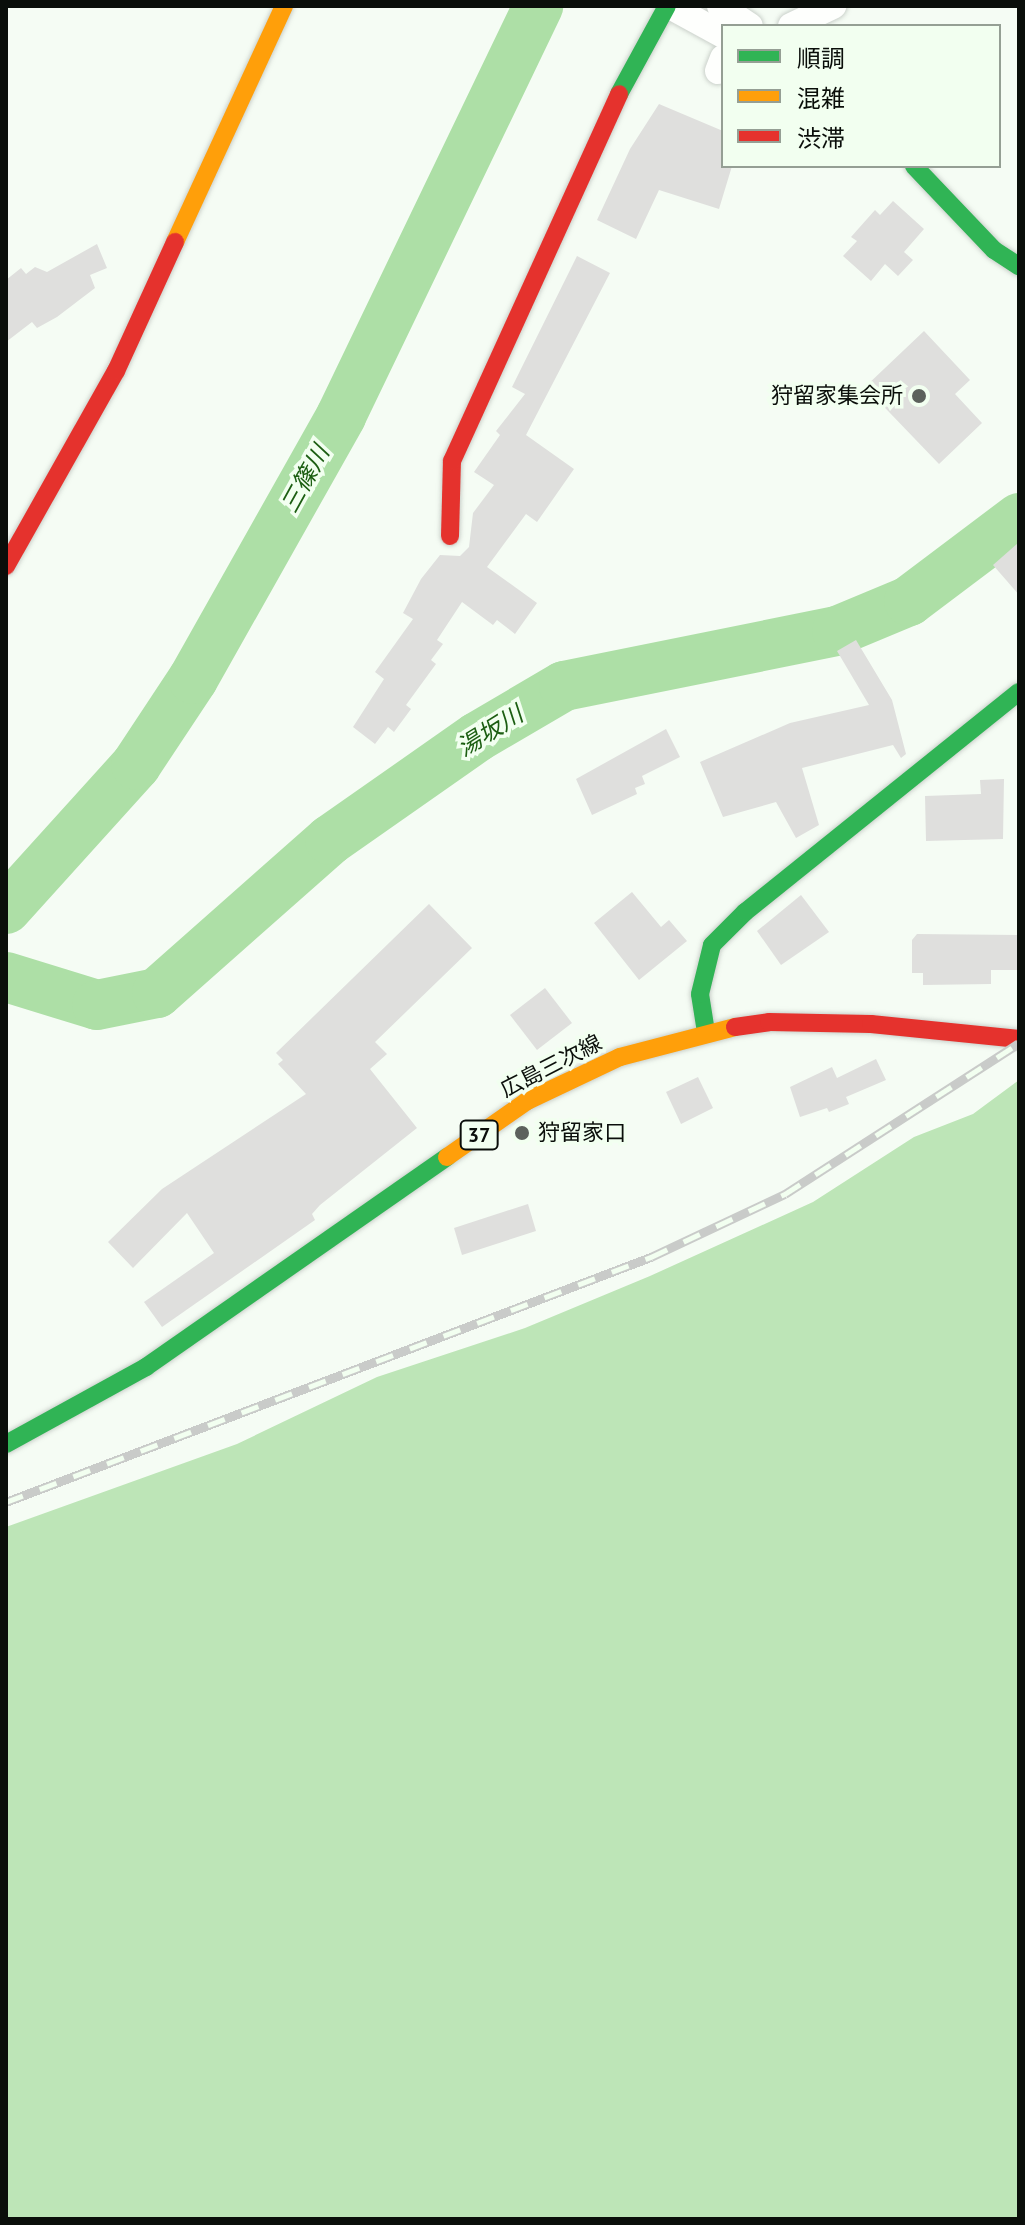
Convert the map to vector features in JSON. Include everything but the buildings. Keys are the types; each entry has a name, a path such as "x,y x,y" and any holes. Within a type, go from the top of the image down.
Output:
{"street":[{"path":"6,566 14,544 116,371 284,6"},
{"path":"450,536 452,461 607,116 668,6 734,19"},
{"path":"795,24 833,6"},
{"path":"916,168 994,250 1019,266"},
{"path":"706,1032 700,994 712,945 745,912 1019,692"},
{"name":"広島三次線","path":"6,1444 102,1396 159,1359 527,1101 620,1057 706,1032 820,1020 1019,1039"}],"green space":[{"path":"1019,1080 1019,2219 6,2219 6,1527 237,1444 377,1377 525,1328 650,1276 813,1202 914,1137 973,1114"}],"waterway":[{"name":"三篠川","path":"6,909 136,765 193,679 341,416 538,6"},
{"name":"湯坂川","path":"6,977 97,1005 157,993 330,840 477,737 564,686 837,631 909,601 1019,518"}],"railway":[{"path":"6,1502 651,1257 785,1194 1019,1043"}],"traffic: fast":[{"path":"619,94 667,6"},
{"path":"916,168 994,250 1019,266"},
{"path":"706,1032 700,994 712,945 745,912 1019,692"},
{"path":"6,1444 146,1367 447,1157"}],"traffic: slow":[{"path":"175,242 284,6"},
{"path":"447,1157 527,1101 620,1057 735,1027"}],"traffic: jam":[{"path":"450,536 452,461 619,94"},
{"path":"6,566 116,371 175,242"},
{"path":"735,1027 769,1022 871,1024 1019,1039"}],"place":[{"name":"狩留家集会所","path":"919,396"},
{"name":"狩留家口","path":"522,1133"}]}
